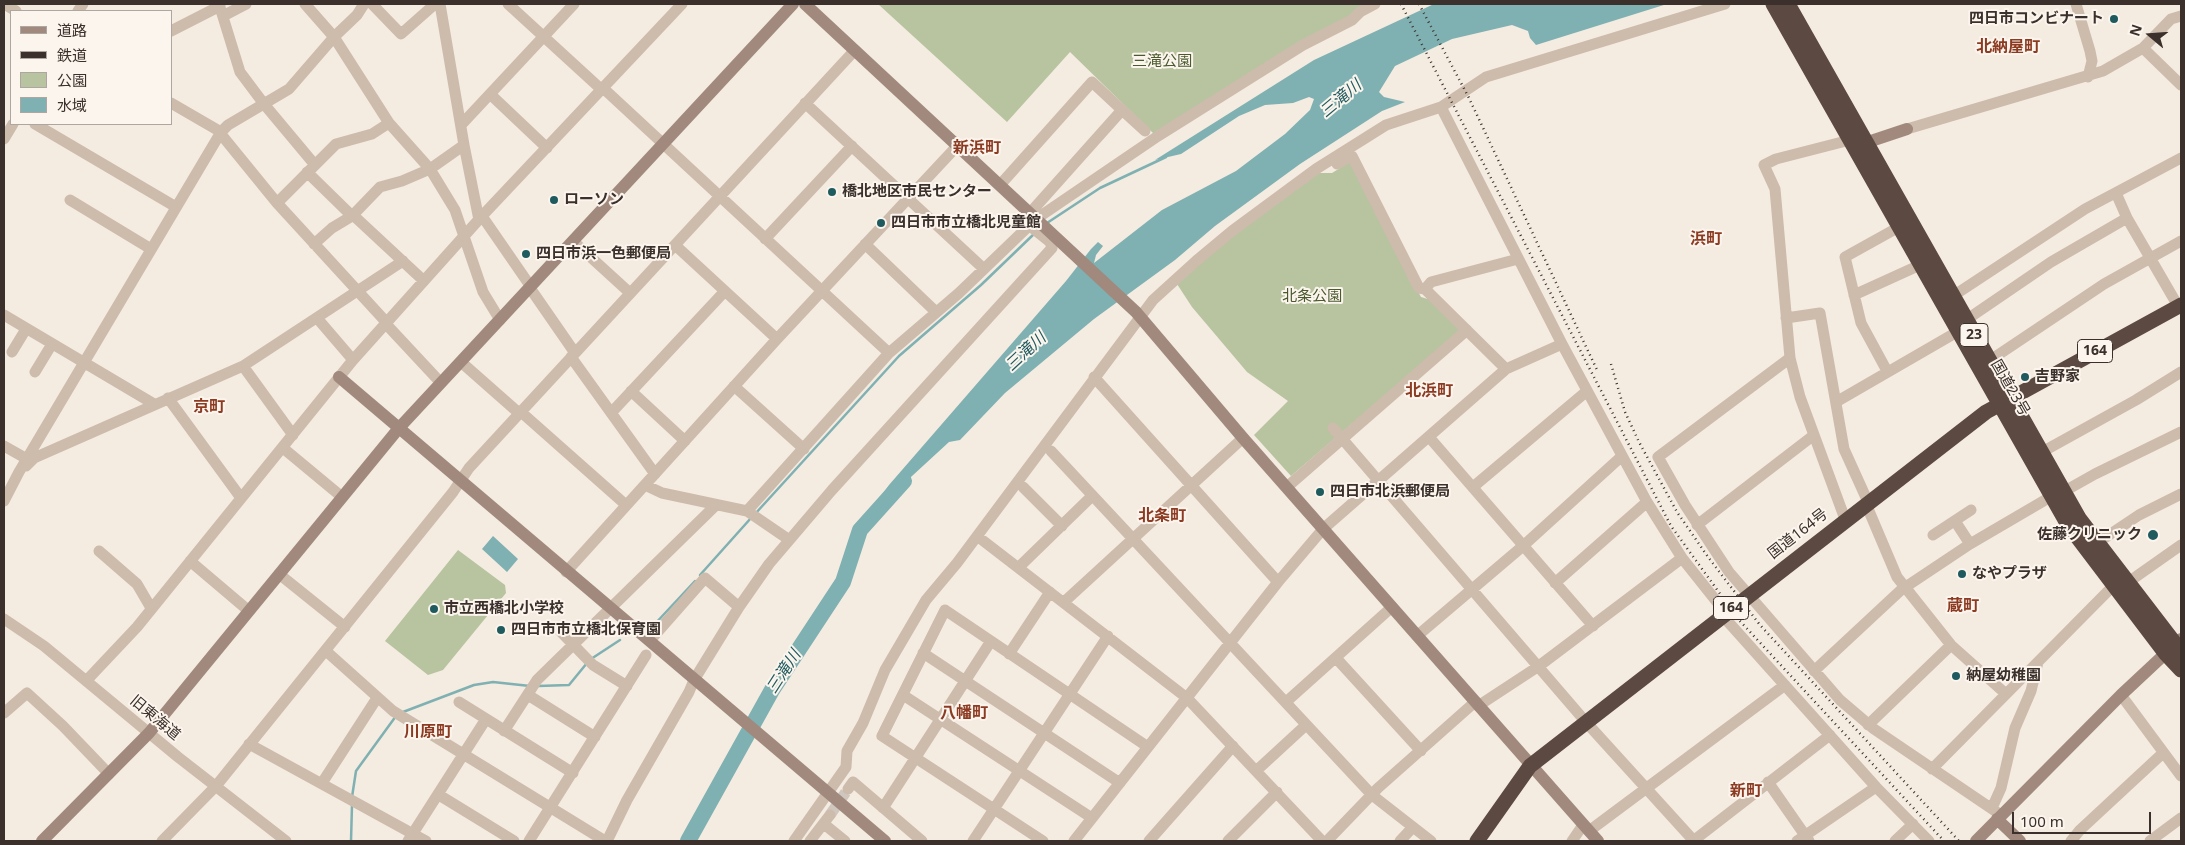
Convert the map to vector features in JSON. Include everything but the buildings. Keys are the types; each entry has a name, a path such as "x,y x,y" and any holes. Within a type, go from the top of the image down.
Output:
{"highway":[{"name":"国道23号","path":"1773,4 1920,265 1961,326 2057,494 2097,543 2120,584"},
{"name":"国道23号","path":"1788,4 1868,142 1953,296 1961,326 1989,361 2004,402 2042,452 2068,525 2175,647 2181,670"},
{"name":"国道164号","path":"1477,841 1530,766 1845,519 1986,412 2180,306"}],"street":[{"path":"172,31 221,9 246,4"},
{"path":"305,4 334,37 389,123 430,169 455,210 483,292 500,320"},
{"path":"4,501 220,133 289,90 334,37 357,15 364,4"},
{"path":"372,4 401,34 435,4"},
{"path":"440,4 464,144 481,218 531,287 611,414 655,474"},
{"path":"508,4 720,196 889,353"},
{"path":"461,125 574,4"},
{"path":"87,680 152,608 353,360 481,218 682,4"},
{"path":"42,841 149,733 399,428 793,4"},
{"path":"805,4 1000,185 1033,221 1138,315 1243,438 1598,841"},
{"path":"1033,221 1158,136 1303,45 1352,20 1360,12 1375,4"},
{"path":"794,841 823,790 846,767 846,751 862,723 895,651 926,600 977,536 1138,315 1196,260 1316,169 1386,125 1441,107 1486,77 1725,4"},
{"path":"2076,4 2092,61 2088,77"},
{"path":"221,9 240,72 311,168 353,215 424,281"},
{"path":"1845,519 1800,397 1790,358 1775,189 1764,165 1776,159 1850,140 1868,142 2102,72 2143,48 2171,19 2181,16"},
{"path":"2143,48 2181,85"},
{"path":"169,839 216,786 326,651 469,468 855,50"},
{"path":"1000,185 1092,82 1145,131"},
{"path":"490,94 547,148"},
{"path":"805,103 984,269"},
{"path":"172,104 220,133 276,202 441,383"},
{"path":"1441,107 1586,391 1647,502 1682,558 1724,614 1785,685 1876,787 1930,841"},
{"path":"752,514 804,449 889,353 984,269 1033,221 1122,110"},
{"path":"276,202 336,144 372,134 389,123"},
{"path":"4,139 12,125"},
{"path":"37,125 176,207"},
{"path":"314,244 332,228 353,215 380,187 402,181 430,169 464,144"},
{"path":"765,239 852,146"},
{"path":"566,572 777,338 958,146"},
{"path":"1316,169 1331,167 1352,156 1419,288 1424,288 1506,369"},
{"path":"1953,296 2085,209 2181,158"},
{"path":"2116,192 2127,218 2180,306"},
{"path":"70,200 151,249"},
{"path":"1836,402 1961,326 2052,262 2127,218"},
{"path":"326,651 393,711 606,841 627,800 739,607 788,539 1052,248 1050,242 1042,235 1033,221"},
{"path":"1887,371 1861,324 1845,257 1899,227"},
{"path":"573,241 630,294"},
{"path":"1989,361 2076,302 2150,257 2181,241"},
{"path":"865,244 936,312"},
{"path":"675,245 777,338"},
{"path":"1424,288 1431,282 1518,259"},
{"path":"25,464 34,458 154,404 243,366 404,261"},
{"path":"1854,295 1920,265"},
{"path":"611,414 725,291"},
{"path":"1786,318 1820,313 1844,449 1897,577 1951,645 2006,694"},
{"path":"4,315 154,404"},
{"path":"317,318 353,360"},
{"path":"12,352 26,329"},
{"path":"1287,487 1468,330"},
{"path":"35,372 52,344"},
{"path":"1074,841 1278,582 1323,529 1506,369 1562,344"},
{"path":"1790,358 1658,457 1709,544 1748,595 1840,700 1868,725 1997,814 2020,841"},
{"path":"461,362 626,505"},
{"path":"243,366 293,435"},
{"path":"2042,452 2136,400 2181,372"},
{"path":"339,377 610,610 885,841"},
{"path":"1094,377 1278,582"},
{"path":"734,386 804,449"},
{"path":"632,391 684,441"},
{"path":"1473,487 1586,391"},
{"path":"168,398 241,498"},
{"path":"1333,428 1585,721 1694,841 1830,734"},
{"path":"1814,672 1906,587 1970,544 2057,494 2181,432"},
{"path":"1697,525 1814,435"},
{"path":"1429,437 1593,626"},
{"path":"1064,602 1243,438"},
{"path":"4,446 25,464"},
{"path":"283,448 342,497"},
{"path":"1051,451 1372,795 1431,841"},
{"path":"1417,636 1523,546 1622,456"},
{"path":"645,484 662,493 752,514 788,539"},
{"path":"1023,486 1062,526"},
{"path":"2097,543 2138,515 2181,494"},
{"path":"1019,568 1092,496"},
{"path":"1555,583 1647,502"},
{"path":"504,731 537,680 716,505"},
{"path":"1934,535 1971,510"},
{"path":"1955,521 1970,544"},
{"path":"977,536 1187,698 1322,841"},
{"path":"1932,769 2038,662 2120,584 2181,545"},
{"path":"98,551 137,584 152,608"},
{"path":"1326,841 1372,795 1476,704 1539,666 1682,558"},
{"path":"190,562 249,611"},
{"path":"279,574 345,627"},
{"path":"653,637 705,578 739,607"},
{"path":"1009,654 1050,592"},
{"path":"1286,702 1392,607"},
{"path":"1043,841 882,736 945,610 1148,747"},
{"name":"旧東海道","path":"4,619 44,646 149,733 286,841"},
{"path":"559,630 590,662 627,686"},
{"path":"973,841 1108,636"},
{"path":"883,808 990,641"},
{"path":"1868,725 1951,645"},
{"path":"1976,841 1997,814 2121,695 2175,647"},
{"path":"923,654 1120,783"},
{"path":"529,841 646,655"},
{"path":"1336,658 1421,751"},
{"path":"1997,814 2001,788 2016,728 2031,691 2038,662"},
{"path":"1572,841 1586,828 1646,788 1785,685"},
{"path":"4,713 26,693 58,721 109,774"},
{"path":"529,693 595,737"},
{"path":"903,695 1092,818"},
{"path":"2121,695 2181,776"},
{"path":"322,783 377,698"},
{"path":"459,702 573,773"},
{"path":"410,837 439,795 486,719"},
{"path":"1256,771 1306,725"},
{"path":"249,744 346,796 410,837 426,841"},
{"path":"1149,841 1233,746"},
{"path":"2071,841 2080,830 2163,753"},
{"path":"848,789 853,782 922,841"},
{"path":"1768,782 1804,839 1876,787"},
{"path":"1228,841 1277,792"},
{"path":"439,795 514,841"},
{"path":"2150,841 2181,818"},
{"path":"810,841 827,819 845,841"},
{"path":"1895,841 1913,824"},
{"path":"1400,841 1413,828"}],"green space":[{"name":"三滝公園","path":"878,4 1367,4 1349,18 1154,134 1070,52 1007,122"},
{"name":"北条公園","path":"1350,162 1421,297 1431,300 1462,329 1291,476 1254,435 1288,401 1247,372 1192,307 1177,284 1231,236 1317,173 1332,173"},
{"path":"458,550 505,585 506,593 443,670 428,675 385,641"}],"water":[{"path":"1434,4 1667,4 1536,45 1530,38 1528,31 1512,25 1452,39 1395,66 1379,92 1384,97 1405,102 1382,111 1300,164 1215,226 1175,260 1094,319 1005,393 960,440 949,442 862,522 889,485 1098,242 1103,246 1096,255 1094,263 1162,210 1236,171 1285,134 1310,110 1314,99 1309,97 1293,103 1265,105 1239,116 1181,154 1155,160 1314,60"},
{"path":"493,536 518,559 507,572 482,549"}],"waterway":[{"path":"1047,223 1100,188 1166,157"},
{"path":"755,514 899,356 981,285 1035,233"},
{"name":"三滝川","path":"688,841 772,690 843,582 860,530 904,481"},
{"path":"700,575 751,518"},
{"path":"653,626 695,581"},
{"path":"591,659 620,640"},
{"path":"538,686 569,685 587,663"},
{"path":"403,712 474,685 493,682 530,686"},
{"path":"352,797 356,771 396,716"},
{"path":"351,841 352,805"}],"tunnel":[{"path":"830,815 848,789"}],"railway":[{"path":"1401,4 1671,526 1739,620 1944,841"},
{"path":"1419,4 1469,98 1597,370"},
{"path":"1611,364 1625,412 1639,442 1677,512 1708,557 1760,625 1959,841"}],"place":[{"name":"四日市コンビナート","path":"2114,19"},
{"name":"橋北地区市民センター","path":"832,192"},
{"name":"ローソン","path":"554,200"},
{"name":"四日市市立橋北児童館","path":"881,223"},
{"name":"四日市浜一色郵便局","path":"526,254"},
{"name":"吉野家","path":"2025,377"},
{"name":"四日市北浜郵便局","path":"1320,492"},
{"name":"佐藤クリニック","path":"2153,535"},
{"name":"なやプラザ","path":"1962,574"},
{"name":"市立西橋北小学校","path":"434,609"},
{"name":"四日市市立橋北保育園","path":"501,630"},
{"name":"納屋幼稚園","path":"1956,676"}],"district":[{"name":"北納屋町","path":"2008,47"},
{"name":"新浜町","path":"977,148"},
{"name":"浜町","path":"1706,239"},
{"name":"北浜町","path":"1429,391"},
{"name":"京町","path":"209,407"},
{"name":"北条町","path":"1162,516"},
{"name":"蔵町","path":"1963,606"},
{"name":"八幡町","path":"964,713"},
{"name":"川原町","path":"428,732"},
{"name":"新町","path":"1746,791"}]}
